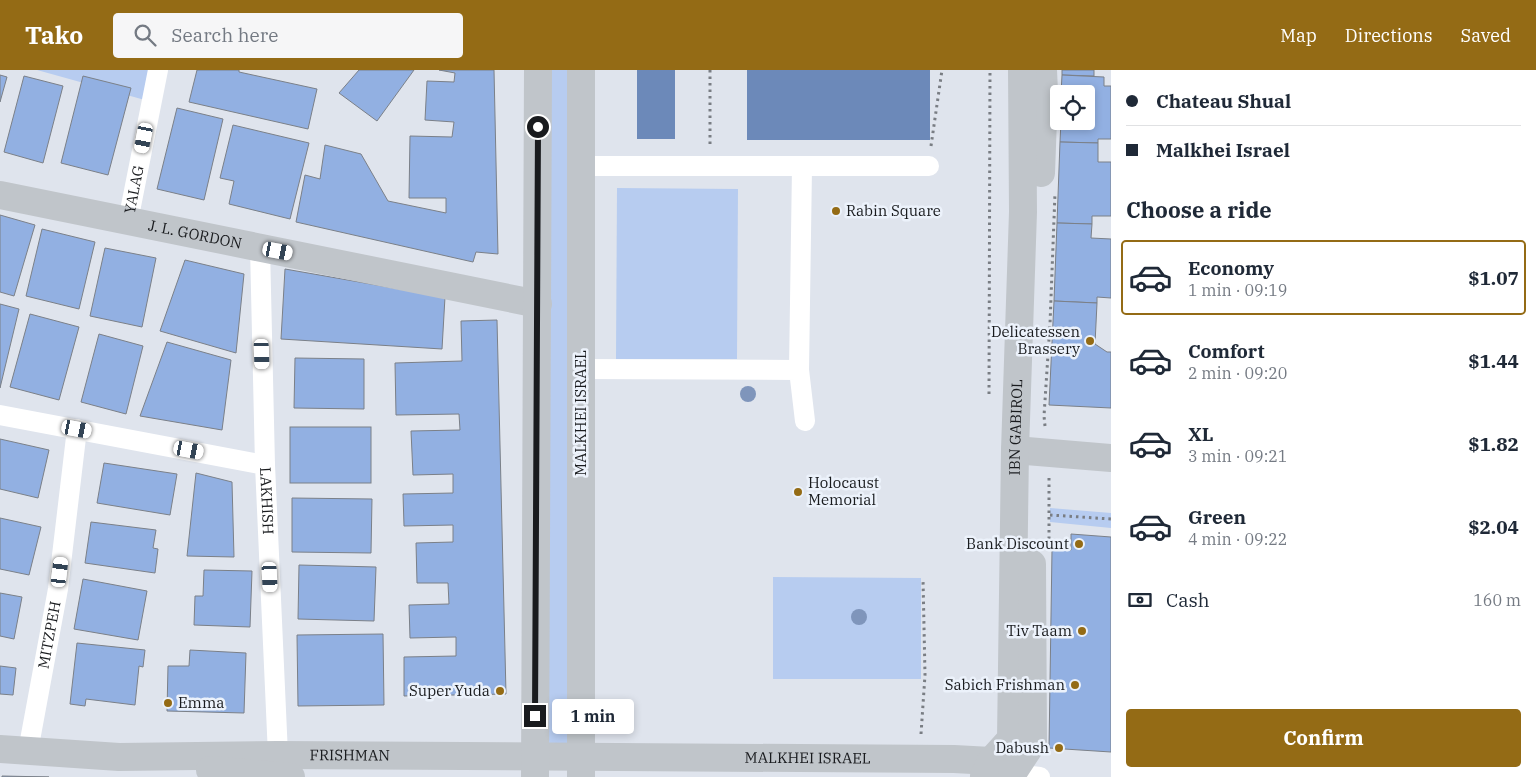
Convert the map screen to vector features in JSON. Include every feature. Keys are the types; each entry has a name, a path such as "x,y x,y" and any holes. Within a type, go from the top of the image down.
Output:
{"street":[{"name":"YALAG","path":"128,221 158,70"},
{"name":"IBN GABIROL","path":"1022,70 1023,212 1031,451"},
{"name":"IBN GABIROL","path":"999,773 1011,739 1031,451 1031,407 1044,92 1043,70"},
{"name":"MALKHEI ISRAEL","path":"583,75 581,166 581,766 921,758 999,773"},
{"path":"534,76 538,304 535,766"},
{"path":"581,166 929,166"},
{"path":"802,167 800,370 805,420"},
{"name":"J. L. GORDON","path":"0,195 538,304"},
{"name":"LAKHISH","path":"260,247 265,465 277,771"},
{"path":"581,369 800,370"},
{"path":"0,415 265,465"},
{"name":"MITZPEH","path":"28,751 58,589 77,429"},
{"path":"1031,451 1111,458"},
{"name":"FRISHMAN","path":"0,749 119,756 190,768 277,771 581,766"},
{"path":"277,771 297,777"},
{"path":"999,773 1040,777"}],"path":[{"path":"710,70 710,146"},
{"path":"929,166 942,70"},
{"path":"1050,508 1031,451 1044,416 1050,324 1055,187"},
{"path":"1050,515 1111,519"},
{"path":"921,758 921,723 925,675 923,579"}],"shaded area":[{"path":"37,70 158,70 152,102"},
{"path":"542,70 577,70 574,747 541,747"},
{"path":"637,70 930,70 930,140 747,140 747,127 675,127 675,139 637,139"},
{"path":"617,188 738,189 737,359 616,359"},
{"path":"1050,508 1111,513 1111,528 1050,522"},
{"path":"773,577 921,578 921,679 773,679"}],"pier":[{"path":"675,70 747,70 747,143 744,141 744,129 678,129 678,140 675,142"}],"building":[{"path":"197,70 239,70 239,72 317,89 308,129 189,102"},
{"path":"359,70 414,70 377,121 339,93"},
{"path":"439,70 494,70 498,254 476,252 473,262 296,222 305,175 320,179 325,145 361,154 388,201 446,213 446,198 409,198 410,136 452,137 454,122 425,120 427,81 454,82 455,73"},
{"path":"1062,70 1094,70 1094,76 1062,75"},
{"path":"0,75 7,77 0,102"},
{"path":"1062,75 1104,77 1104,86 1111,86 1111,139 1098,139 1098,143 1060,142 1061,130 1095,130 1095,85 1061,85"},
{"path":"24,76 63,86 43,163 4,152"},
{"path":"83,76 131,88 108,175 61,163"},
{"path":"177,108 223,119 204,200 157,189"},
{"path":"233,125 309,143 290,219 229,204 234,181 220,178"},
{"path":"1060,142 1098,143 1098,162 1111,162 1111,216 1092,216 1092,224 1057,223"},
{"path":"0,215 35,225 14,296 0,292"},
{"path":"1057,223 1092,224 1091,238 1111,239 1111,298 1097,297 1097,303 1054,301"},
{"path":"42,229 95,242 79,309 26,296"},
{"path":"105,248 156,258 142,327 90,316"},
{"path":"185,260 244,274 236,353 160,331"},
{"path":"285,269 445,297 442,349 281,339"},
{"path":"1054,301 1097,303 1095,344 1107,352 1111,352 1111,408 1049,405"},
{"path":"0,304 19,309 0,388"},
{"path":"30,314 79,327 59,400 10,387"},
{"path":"497,320 506,694 404,696 404,657 456,656 456,637 410,638 409,605 449,604 448,583 417,583 416,543 453,542 453,525 404,526 403,494 453,493 453,474 413,475 411,431 460,430 459,414 396,415 395,363 462,361 461,321"},
{"path":"99,334 143,346 126,414 81,402"},
{"path":"167,342 231,360 222,430 140,416"},
{"path":"295,358 364,359 364,409 294,408"},
{"path":"290,427 371,427 371,483 290,483"},
{"path":"0,439 49,450 38,498 0,489"},
{"path":"104,463 177,474 170,515 97,503"},
{"path":"196,473 232,482 234,557 187,556"},
{"path":"292,498 372,499 371,553 292,552"},
{"path":"0,518 41,527 29,575 0,569"},
{"path":"91,522 156,530 153,548 158,549 155,573 85,563"},
{"path":"1071,534 1111,537 1111,752 1049,748 1052,550 1071,550"},
{"path":"299,565 376,567 374,621 298,619"},
{"path":"204,570 252,571 250,627 194,625 195,596 203,596"},
{"path":"83,579 147,591 138,640 74,629"},
{"path":"0,593 22,597 14,639 0,636"},
{"path":"383,634 384,705 298,706 297,635"},
{"path":"77,643 145,650 143,667 139,666 135,705 86,699 85,706 70,704"},
{"path":"190,650 246,653 244,713 167,711 168,666 189,666"},
{"path":"0,666 16,668 13,695 0,694"},
{"path":"2,776 49,777 2,777"}],"place":[{"name":"Rabin Square","path":"836,211"},
{"name":"Delicatessen Brassery","path":"1090,341"},
{"name":"Holocaust Memorial","path":"798,492"},
{"name":"Bank Discount","path":"1079,544"},
{"name":"Tiv Taam","path":"1082,631"},
{"name":"Sabich Frishman","path":"1075,685"},
{"name":"Super Yuda","path":"500,691"},
{"name":"Emma","path":"168,703"},
{"name":"Dabush","path":"1059,748"}],"route":[{"path":"535,716 538,127"}]}
